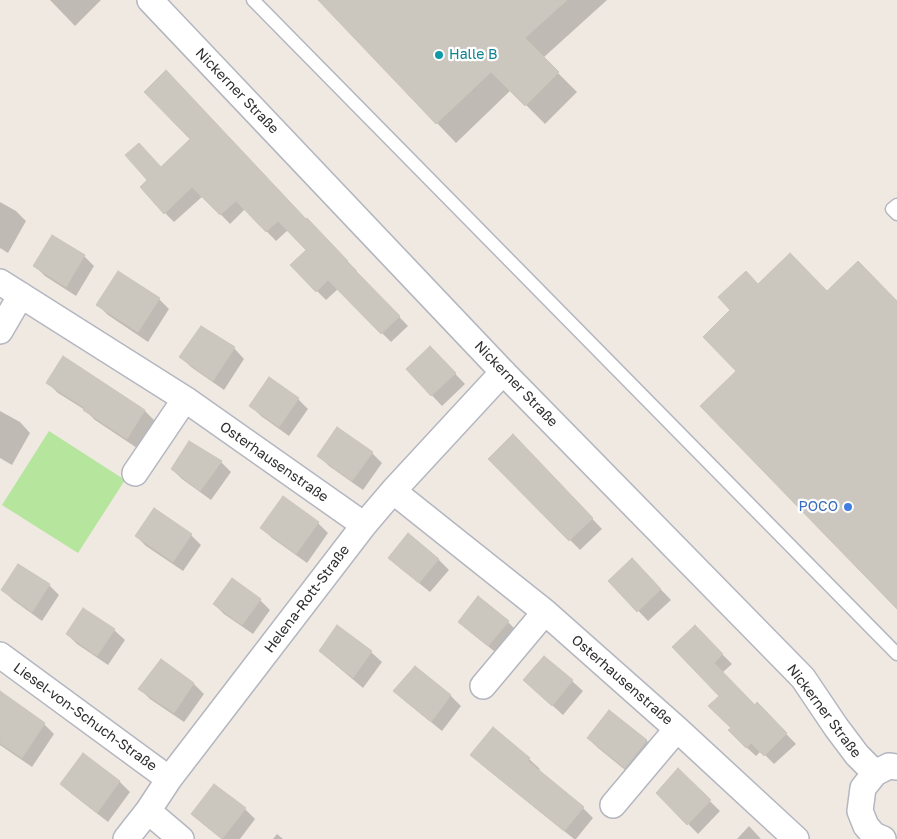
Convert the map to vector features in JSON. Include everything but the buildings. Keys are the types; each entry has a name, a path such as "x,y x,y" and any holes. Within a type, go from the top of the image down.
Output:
{"street":[{"name":"Nickerner Straße","path":"150,0 504,372 803,678 857,755 886,770"},
{"name":"Osterhausenstraße","path":"0,331 10,289 185,399 364,525"},
{"name":"Helena-Rott-Straße","path":"126,839 148,811 169,779 364,525 393,490 504,372"},
{"path":"135,473 185,399"},
{"name":"Osterhausenstraße","path":"393,490 544,612 677,728 796,839"},
{"path":"483,686 544,612"},
{"name":"Liesel-von-Schuch-Straße","path":"0,655 169,779"},
{"name":"Osterhausenstraße","path":"614,805 677,728"},
{"path":"876,838 866,826 860,811 863,788 886,770"},
{"path":"148,811 182,839"}],"lane":[{"path":"252,0 897,654"},
{"path":"897,205 892,209 897,214"}],"green space":[{"path":"49,431 125,480 78,553 2,505"}],"place":[{"name":"Halle B","path":"439,55"},
{"name":"POCO","path":"848,507"}]}
